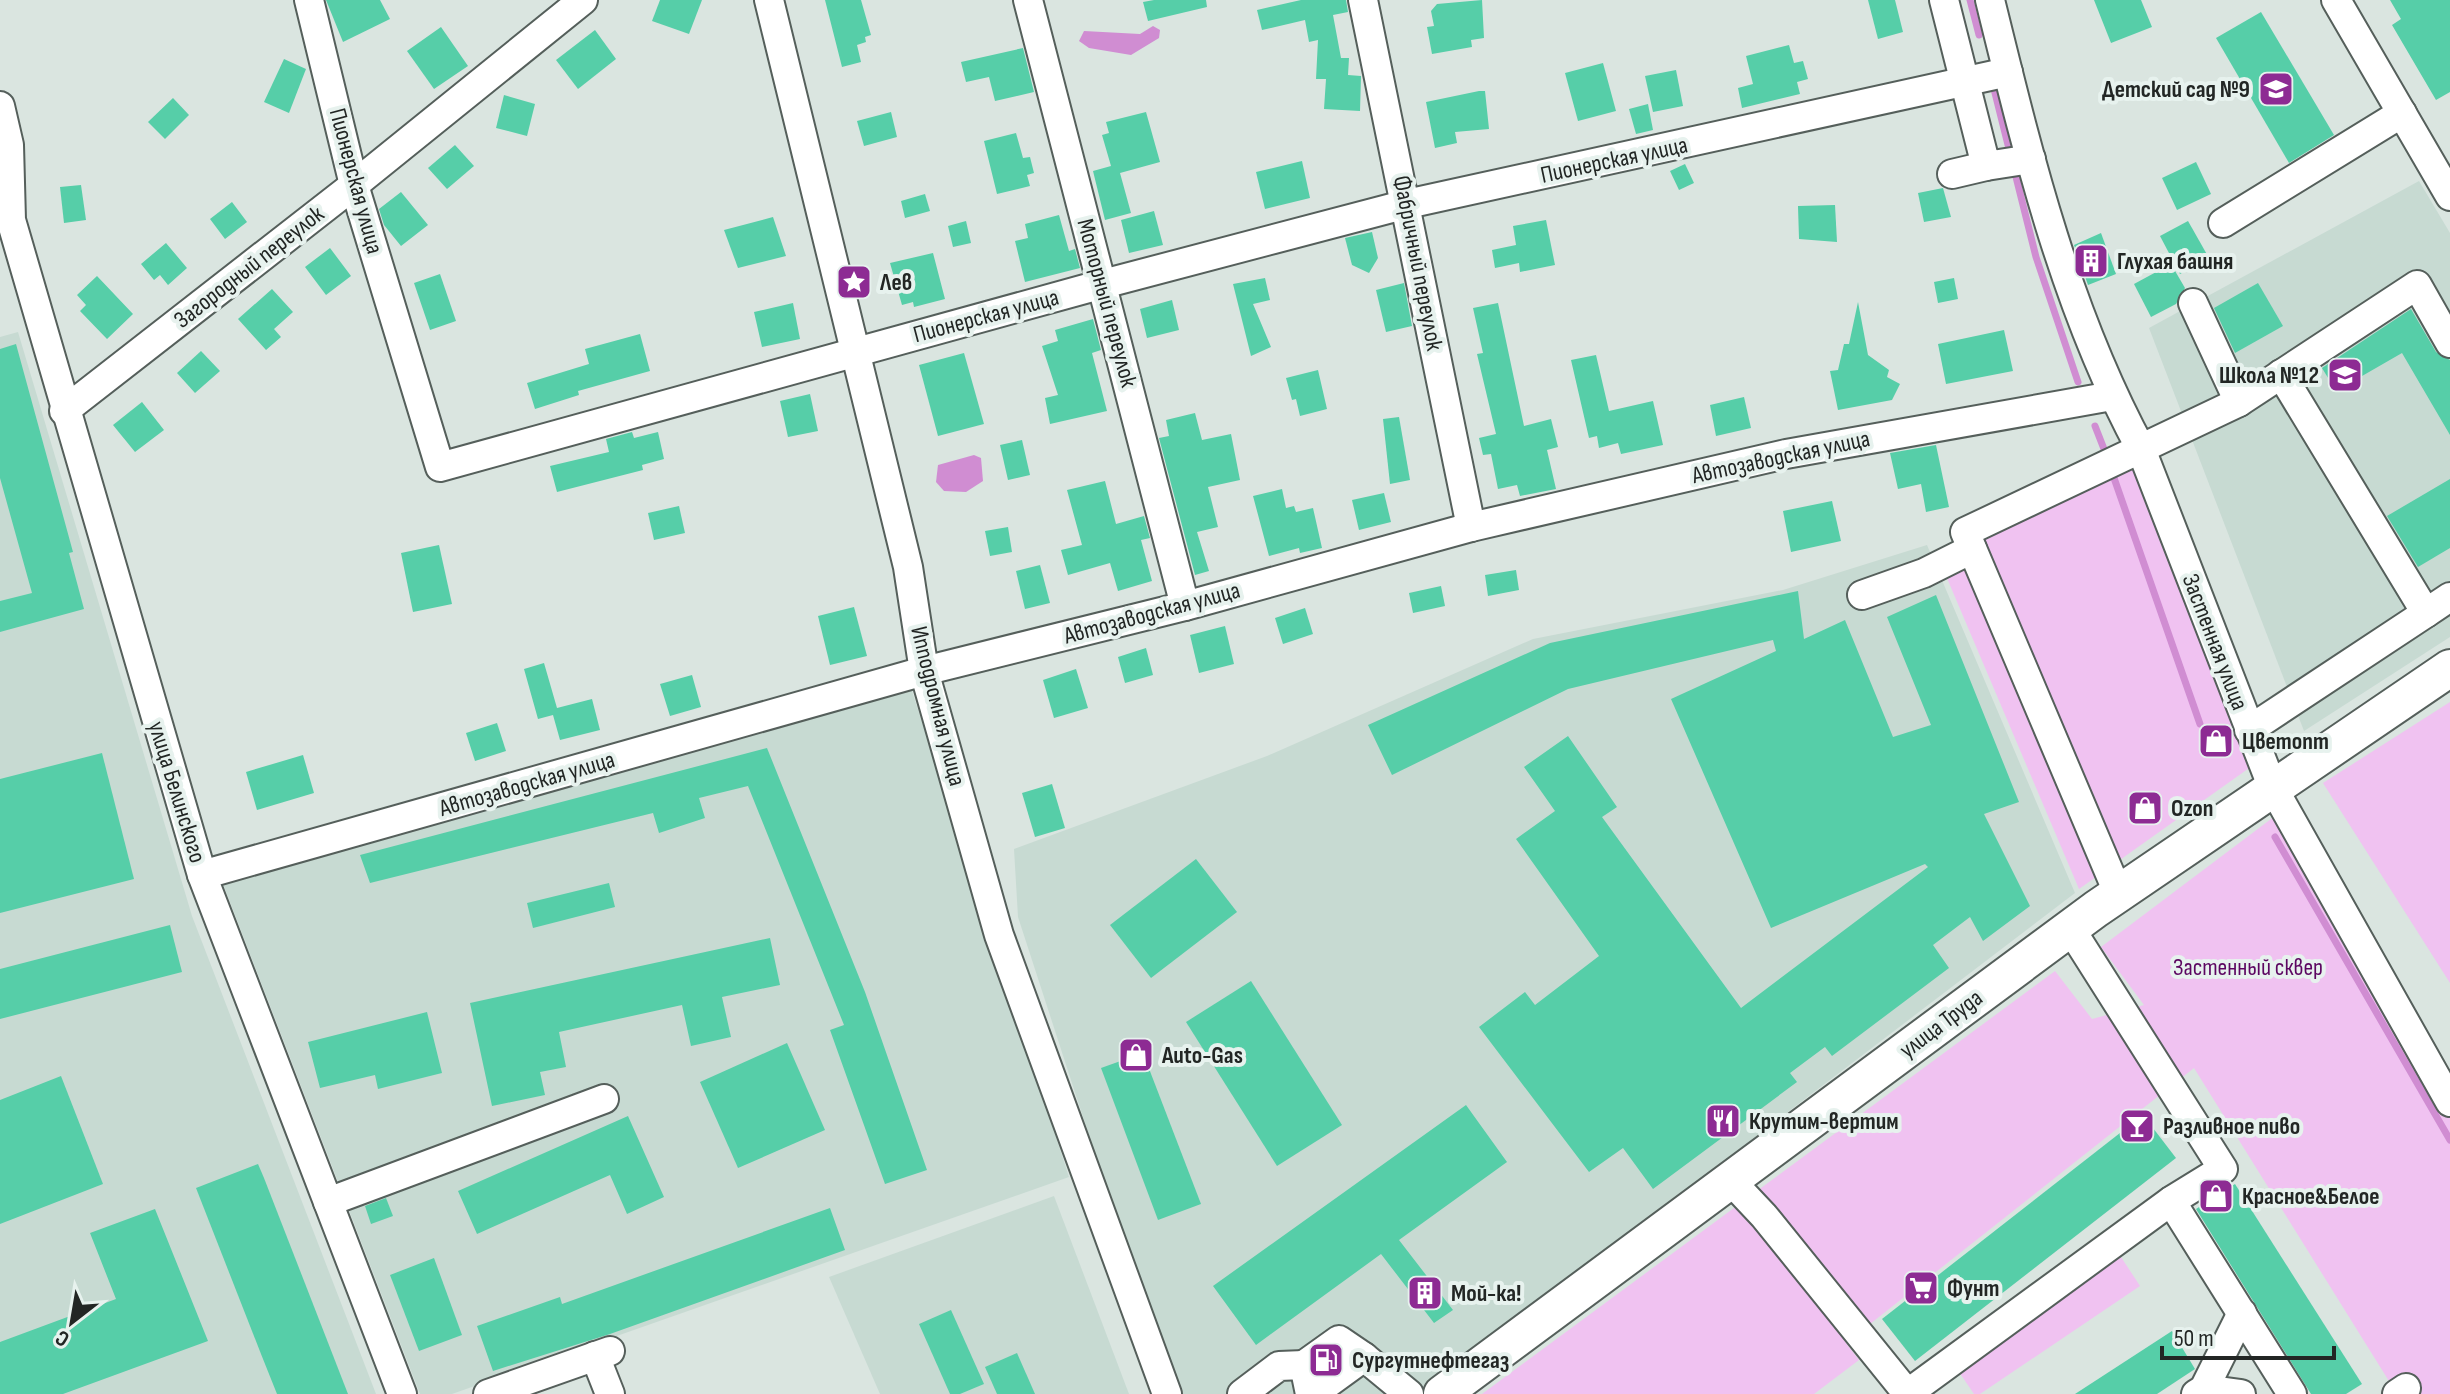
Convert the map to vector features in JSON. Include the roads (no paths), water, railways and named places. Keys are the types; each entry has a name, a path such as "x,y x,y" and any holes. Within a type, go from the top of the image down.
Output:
{"main road":[{"name":"улица Труда","path":"1442,1394 1732,1182 2070,928 2272,786 2450,668"}],"street":[{"name":"Пионерская улица","path":"309,0 354,185 440,467 1103,284 1407,204 2008,72"},
{"name":"Загородный переулок","path":"64,411 354,185 583,0"},
{"name":"Ипподромная улица","path":"769,0 908,567 924,671 999,935 1167,1394"},
{"name":"Моторный переулок","path":"1028,0 1185,606"},
{"name":"Фабричный переулок","path":"1363,0 1471,527"},
{"name":"Застенная улица","path":"1944,0 1965,83 2010,162 2060,263 2112,396 2141,449 2272,786 2450,1102"},
{"name":"Застенная улица","path":"1990,0 2008,72 2010,162"},
{"path":"2336,0 2450,196"},
{"name":"улица Белинского","path":"0,106 9,145 11,220 64,411 202,875 402,1394"},
{"path":"2223,223 2402,113"},
{"path":"1952,174 2010,162"},
{"path":"2119,895 1965,532 2239,402 2417,285 2450,343"},
{"path":"2193,303 2239,402"},
{"path":"2281,374 2426,613"},
{"name":"Автозаводская улица","path":"202,875 924,671 1185,606 1471,527 1786,454 2112,396"},
{"path":"1862,595 1924,573 1972,549"},
{"path":"2249,730 2450,597"},
{"path":"1732,1182 1764,1216 1907,1394 2171,1201 2223,1169 2070,928"},
{"path":"328,1202 604,1099"},
{"path":"2171,1201 2292,1394"},
{"path":"2241,1394 2200,1392 2242,1313"},
{"path":"1242,1394 1279,1366 1304,1365 1339,1340 1409,1394"},
{"path":"488,1394 602,1354 610,1394"},
{"path":"1304,1365 1312,1394 1364,1357"}],"waterway":[{"path":"1970,0 1979,35"},
{"path":"1992,81 2011,157"},
{"path":"2014,169 2036,257 2078,382"},
{"path":"2095,426 2104,449"},
{"path":"2114,478 2200,724"},
{"path":"2275,837 2450,1140"}],"place":[{"name":"Детский сад №9","path":"2276,89"},
{"name":"Глухая башня","path":"2091,261"},
{"name":"Лев","path":"854,282"},
{"name":"Школа №12","path":"2345,375"},
{"name":"Цветопт","path":"2216,741"},
{"name":"Ozon","path":"2145,808"},
{"name":"Auto-Gas","path":"1136,1055"},
{"name":"Крутим-вертим","path":"1723,1121"},
{"name":"Разливное пиво","path":"2137,1126"},
{"name":"Красное&Белое","path":"2216,1196"},
{"name":"Фунт","path":"1921,1288"},
{"name":"Мой-ка!","path":"1425,1293"},
{"name":"Сургутнефтегаз","path":"1326,1360"}],"park label":[{"name":"Застенный сквер","path":"2248,967"}]}
